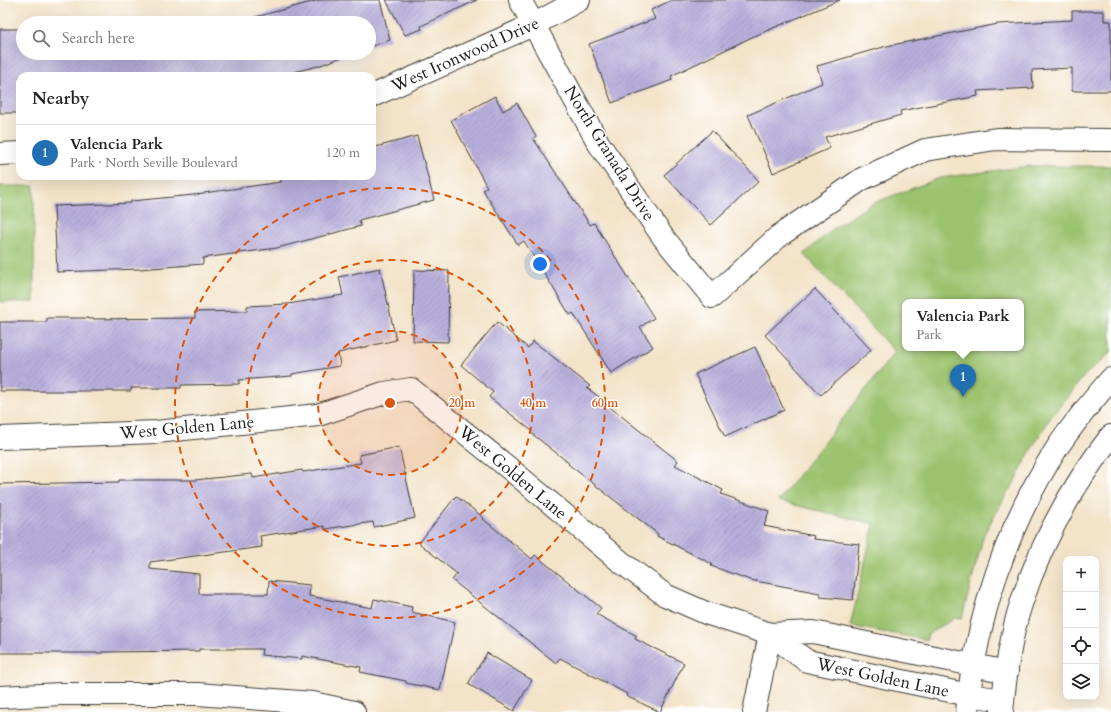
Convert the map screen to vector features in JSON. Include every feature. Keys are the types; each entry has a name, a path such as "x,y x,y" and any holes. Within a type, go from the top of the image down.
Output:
{"street":[{"name":"North Granada Drive","path":"520,0 599,144 663,237 712,297 779,236 862,179 925,150 996,139 1111,140"},
{"name":"West Ironwood Drive","path":"376,94 533,25 579,0"},
{"path":"0,154 16,154"},
{"path":"968,704 982,625 994,582 1009,540 1030,495 1057,448 1084,411 1111,379"},
{"name":"West Golden Lane","path":"0,438 156,432 318,415 384,393 412,389 621,562 665,595 706,613 770,634 807,660 968,704 1002,706"},
{"path":"1002,706 1009,653 1021,605 1040,553 1068,497 1095,456 1111,436"},
{"name":"West Golden Lane","path":"770,634 813,632 1007,672"},
{"path":"754,712 770,634"},
{"path":"0,697 61,694 198,694 313,703 354,712"}],"green space":[{"path":"1029,166 1111,166 1111,352 1085,375 1049,420 1028,455 1012,487 1007,493 984,534 962,618 955,618 927,635 927,640 850,626 874,524 778,501 895,352 804,254 834,228 873,203 940,178"},
{"path":"0,186 34,186 34,302 0,302"}],"building":[{"path":"319,0 380,0 390,40 376,45 376,16 259,16"},
{"path":"386,0 477,0 421,26 422,29 405,35"},
{"path":"672,0 840,0 752,37 671,76 672,80 612,103 589,44 655,19 651,10"},
{"path":"1072,11 1104,11 1104,21 1111,21 1111,91 1072,91 1072,68 1032,70 1033,88 977,91 978,96 900,111 901,115 825,137 830,148 773,173 748,115 822,83 817,66 887,46 998,24 1072,20"},
{"path":"0,29 16,29 16,60 334,60 294,72 16,72 16,113 0,113"},
{"path":"495,96 503,111 517,103 536,137 533,138 590,225 594,223 654,318 640,327 653,347 611,373 573,313 570,315 524,241 518,245 483,190 487,187 451,120"},
{"path":"712,131 759,181 711,225 664,175"},
{"path":"417,136 434,200 359,220 361,226 277,248 203,258 203,264 140,269 57,272 54,206 131,203 131,201 204,194 281,182 281,180 376,180 376,147"},
{"path":"380,268 396,340 338,353 340,366 292,374 292,376 239,380 239,384 181,385 181,388 131,388 131,391 0,391 0,322 47,322 47,318 195,318 195,312 247,311 247,306 288,304 343,295 339,277"},
{"path":"414,270 449,271 448,342 413,341"},
{"path":"815,289 871,350 821,395 765,335"},
{"path":"497,322 528,348 533,341 590,386 587,388 678,461 675,465 723,490 721,494 769,511 764,526 814,536 813,539 859,544 853,600 820,597 820,593 750,580 711,566 712,564 657,536 658,534 568,464 569,463 531,433 532,431 489,397 493,392 461,365"},
{"path":"755,347 784,410 725,437 695,374"},
{"path":"399,447 415,518 374,527 373,522 325,529 324,526 260,536 262,547 150,562 150,569 199,574 199,594 268,594 269,581 310,585 309,596 372,608 374,599 412,607 411,612 455,622 440,690 406,683 406,681 360,672 361,667 302,656 302,659 261,655 262,649 199,649 199,651 102,653 0,653 0,484 119,482 119,480 195,480 252,474 253,478 361,463 359,455"},
{"path":"456,496 532,559 535,555 601,608 596,614 637,636 635,639 684,663 660,712 626,696 627,694 560,658 556,663 452,580 457,574 419,543"},
{"path":"487,653 532,680 514,711 468,684"}],"place":[{"name":"Valencia Park","path":"963,397"}]}
